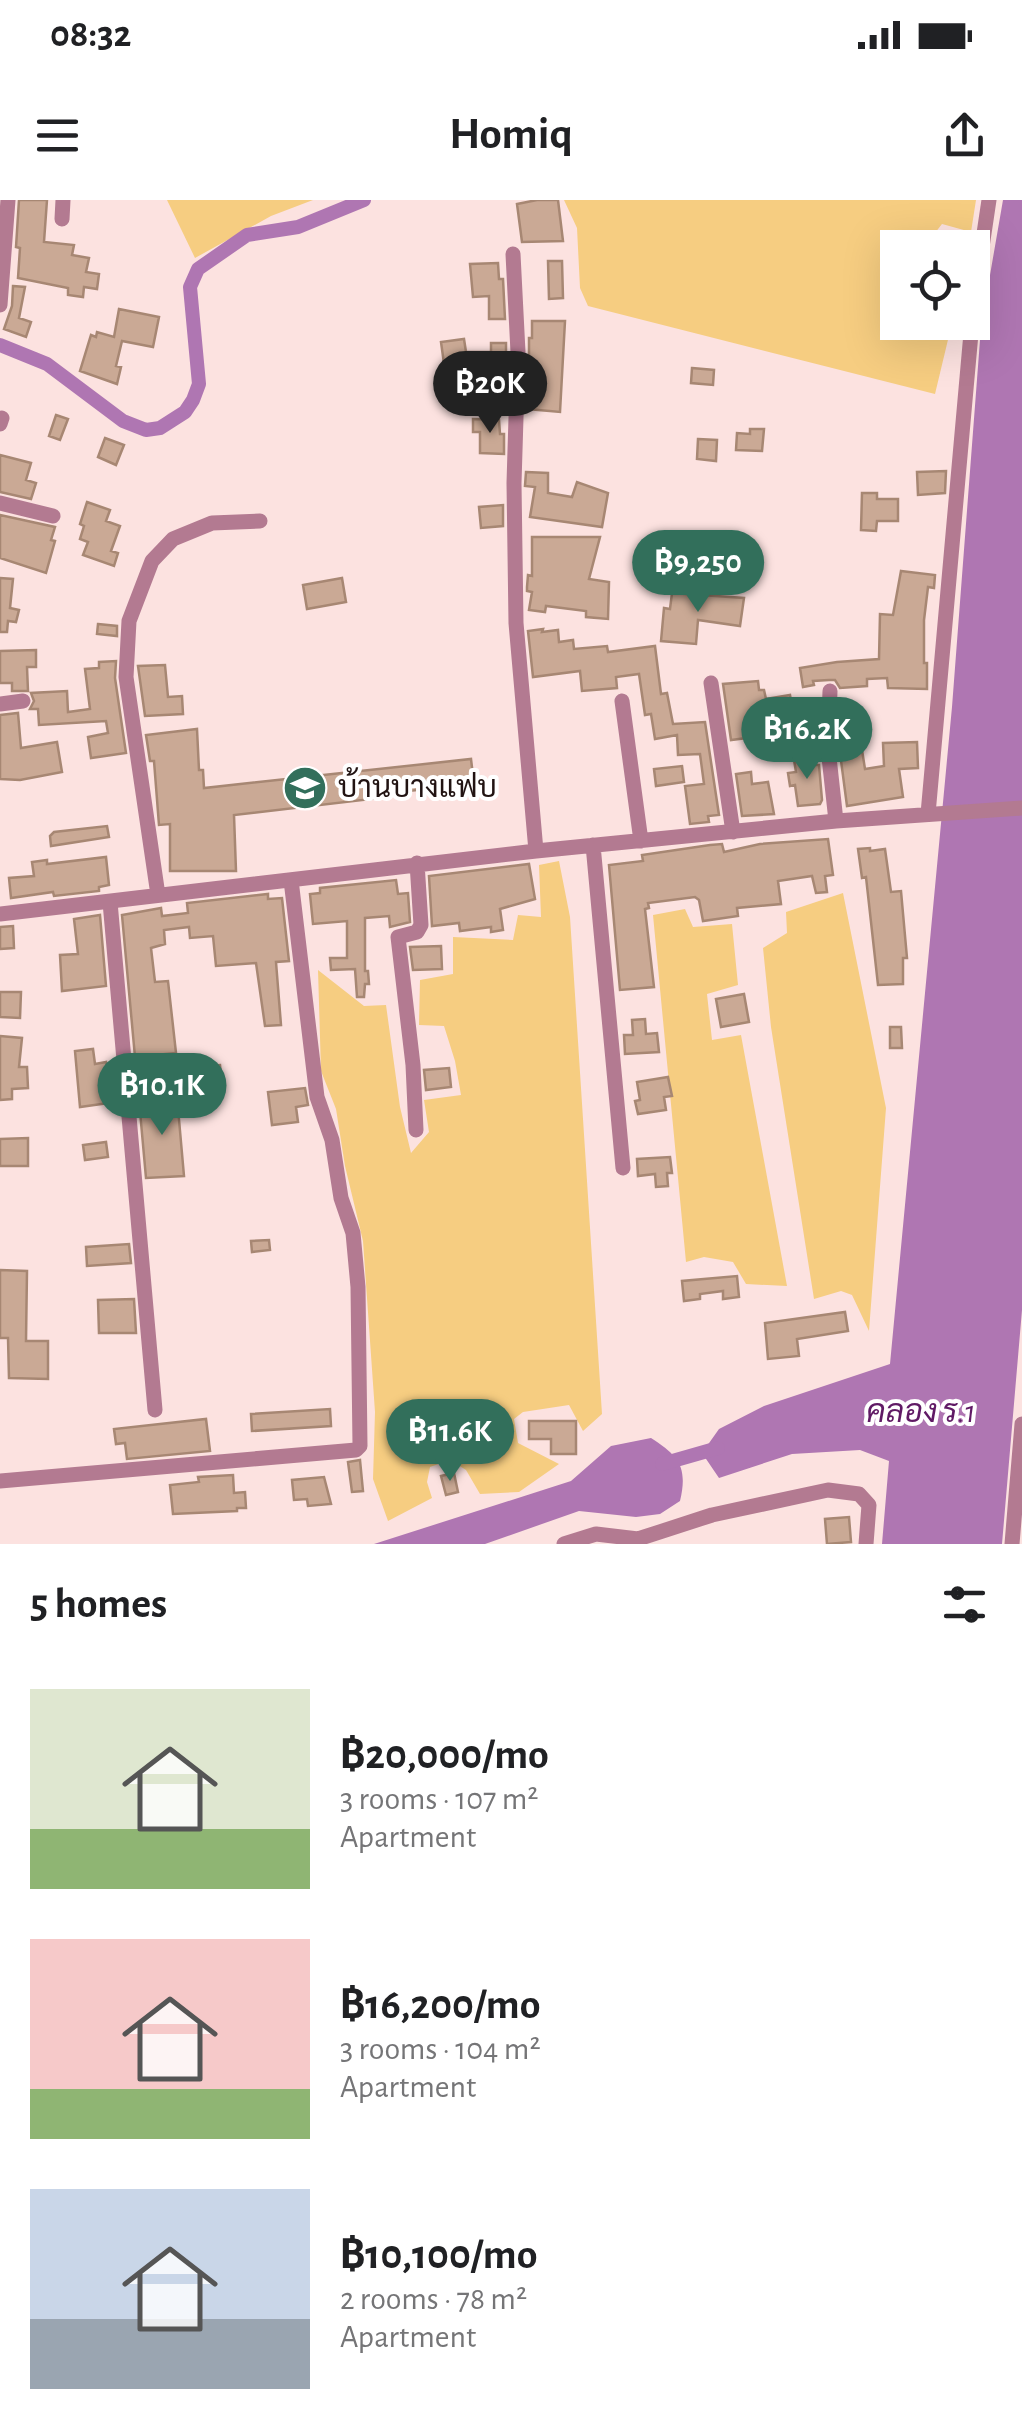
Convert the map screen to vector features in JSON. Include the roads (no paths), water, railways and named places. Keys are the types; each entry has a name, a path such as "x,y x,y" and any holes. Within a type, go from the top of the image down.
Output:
{"street":[{"path":"0,305 8,200"},
{"path":"62,219 63,200"},
{"path":"985,230 989,200"},
{"path":"513,254 518,352 514,484 516,621 536,851"},
{"path":"931,814 970,340"},
{"path":"0,503 53,516"},
{"path":"158,896 126,676 129,620 152,561 173,538 212,523 260,522"},
{"path":"712,683 733,832"},
{"path":"830,691 828,748 836,821"},
{"path":"0,704 23,701"},
{"path":"622,701 641,841"},
{"path":"0,914 417,863 836,821 1022,808"},
{"path":"593,845 623,1168"},
{"path":"416,1130 412,1048 398,937 416,932 421,925 417,863"},
{"path":"0,1481 356,1450 360,1446 358,1287 353,1233 341,1198 332,1140 317,1097 291,880"},
{"path":"110,902 156,1410"},
{"path":"1012,1544 1022,1424"},
{"path":"564,1544 596,1534 638,1539 712,1515 828,1490 859,1494 869,1505 866,1544"}],"water":[{"name":"คลอง ร.1","path":"1003,200 1022,200 1022,1310 1002,1544 882,1544 889,1461 860,1450 792,1454 719,1478 702,1453 719,1429 764,1406 890,1364 952,707 980,340 990,340 990,275"},
{"path":"651,1438 675,1457 683,1479 680,1501 660,1514 636,1517 579,1511 485,1544 374,1544 571,1481 611,1446"}],"waterway":[{"path":"0,345 47,364 123,421 146,430 160,428 185,412 199,384 190,287 198,269 247,235 298,227 364,200"},
{"path":"662,1464 718,1448"}],"place":[{"name":"บ้านบางแฟบ","path":"305,788"}]}
